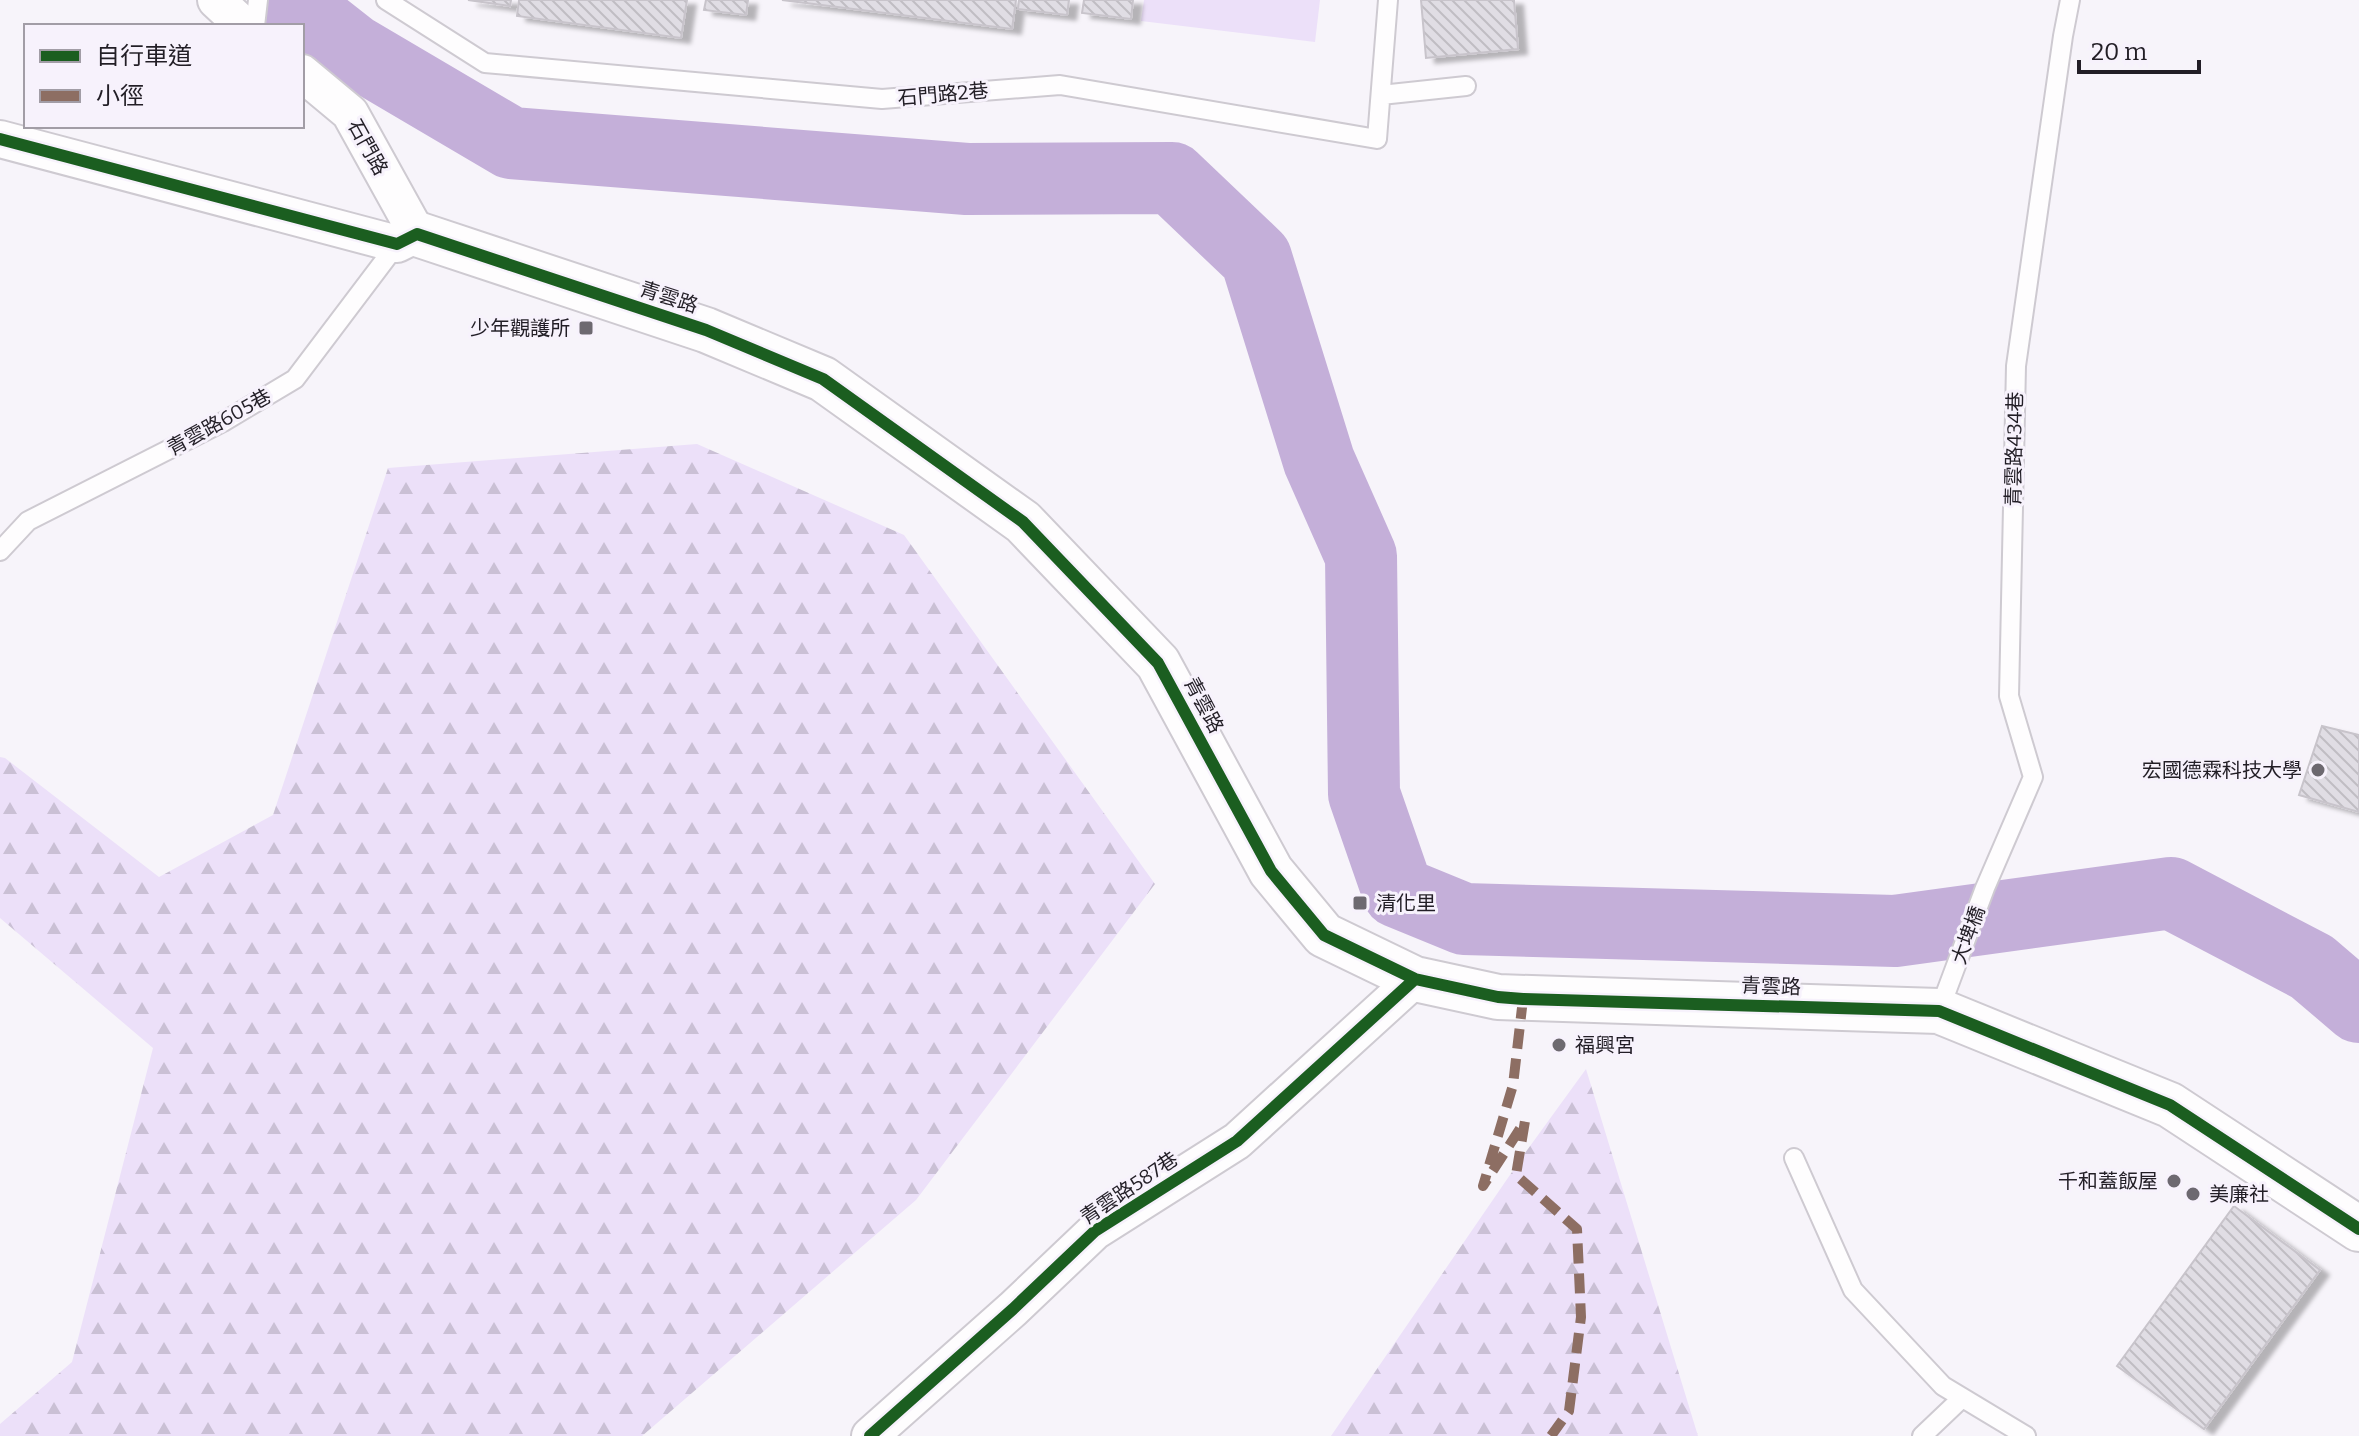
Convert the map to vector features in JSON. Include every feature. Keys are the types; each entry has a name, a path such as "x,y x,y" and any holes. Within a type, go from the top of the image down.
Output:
{"street":[{"path":"216,0 242,24"},
{"name":"石門路","path":"304,75 350,113 407,239"},
{"name":"青雲路","path":"0,139 407,239 706,330 823,379 1023,522 1158,663 1271,871 1324,935 1415,979 1498,997 1523,999 1946,996 2170,1105 2359,1229"},
{"name":"青雲路587巷","path":"870,1436 1013,1309 1095,1231 1237,1141 1415,979"}],"lane":[{"path":"255,24 258,0"},
{"name":"石門路2巷","path":"386,0 485,63 882,99 1060,85 1377,139 1388,0"},
{"name":"青雲路434巷","path":"1985,888 2033,777 2009,696 2016,366 2070,0"},
{"path":"1381,95 1466,86"},
{"name":"青雲路605巷","path":"0,551 28,521 223,422 295,379 407,239"},
{"name":"大埤橋","path":"1946,996 1985,888"},
{"path":"1794,1158 1853,1290 1943,1386 2026,1436"},
{"path":"1922,1436 1962,1398"}],"green space":[{"path":"1144,0 1320,0 1315,42 1141,21"},
{"path":"697,444 904,535 1155,884 916,1200 642,1436 0,1436 0,1424 72,1362 153,1048 0,918 0,757 159,877 273,815 388,468"},
{"path":"1586,1069 1698,1436 1331,1436 1525,1153"}],"building":[{"path":"468,0 511,0 510,6"},
{"path":"519,0 687,0 681,38 517,16"},
{"path":"706,0 748,0 746,15 704,10"},
{"path":"782,0 1016,0 1012,29"},
{"path":"1019,0 1069,0 1067,15 1018,9"},
{"path":"1084,0 1133,0 1131,19 1082,13"},
{"path":"1421,0 1514,0 1518,49 1426,58"},
{"path":"2322,726 2359,735 2359,812 2299,795"},
{"path":"2234,1206 2320,1270 2204,1429 2117,1366"}],"waterway":[{"path":"289,0 353,50 511,143 967,179 1172,178 1256,258 1319,461 1361,556 1364,794 1398,892 1464,919 1895,931 2171,893 2312,967 2359,1007"}],"marked path":[{"path":"1523,999 1513,1085 1483,1186 1525,1121 1516,1175 1577,1229 1581,1317 1569,1411 1551,1436"}],"cycle path":[{"path":"0,139 397,244 417,234 706,330 823,379 1023,522 1158,663 1271,871 1324,935 1415,979 1498,997 1523,999 1939,1011 2170,1105 2359,1229"},
{"path":"870,1436 1013,1309 1095,1231 1237,1141 1415,979"}],"place":[{"name":"少年觀護所","path":"586,328"},
{"name":"宏國德霖科技大學","path":"2318,770"},
{"name":"清化里","path":"1360,903"},
{"name":"福興宮","path":"1559,1045"},
{"name":"千和蓋飯屋","path":"2174,1181"},
{"name":"美廉社","path":"2193,1194"}]}
